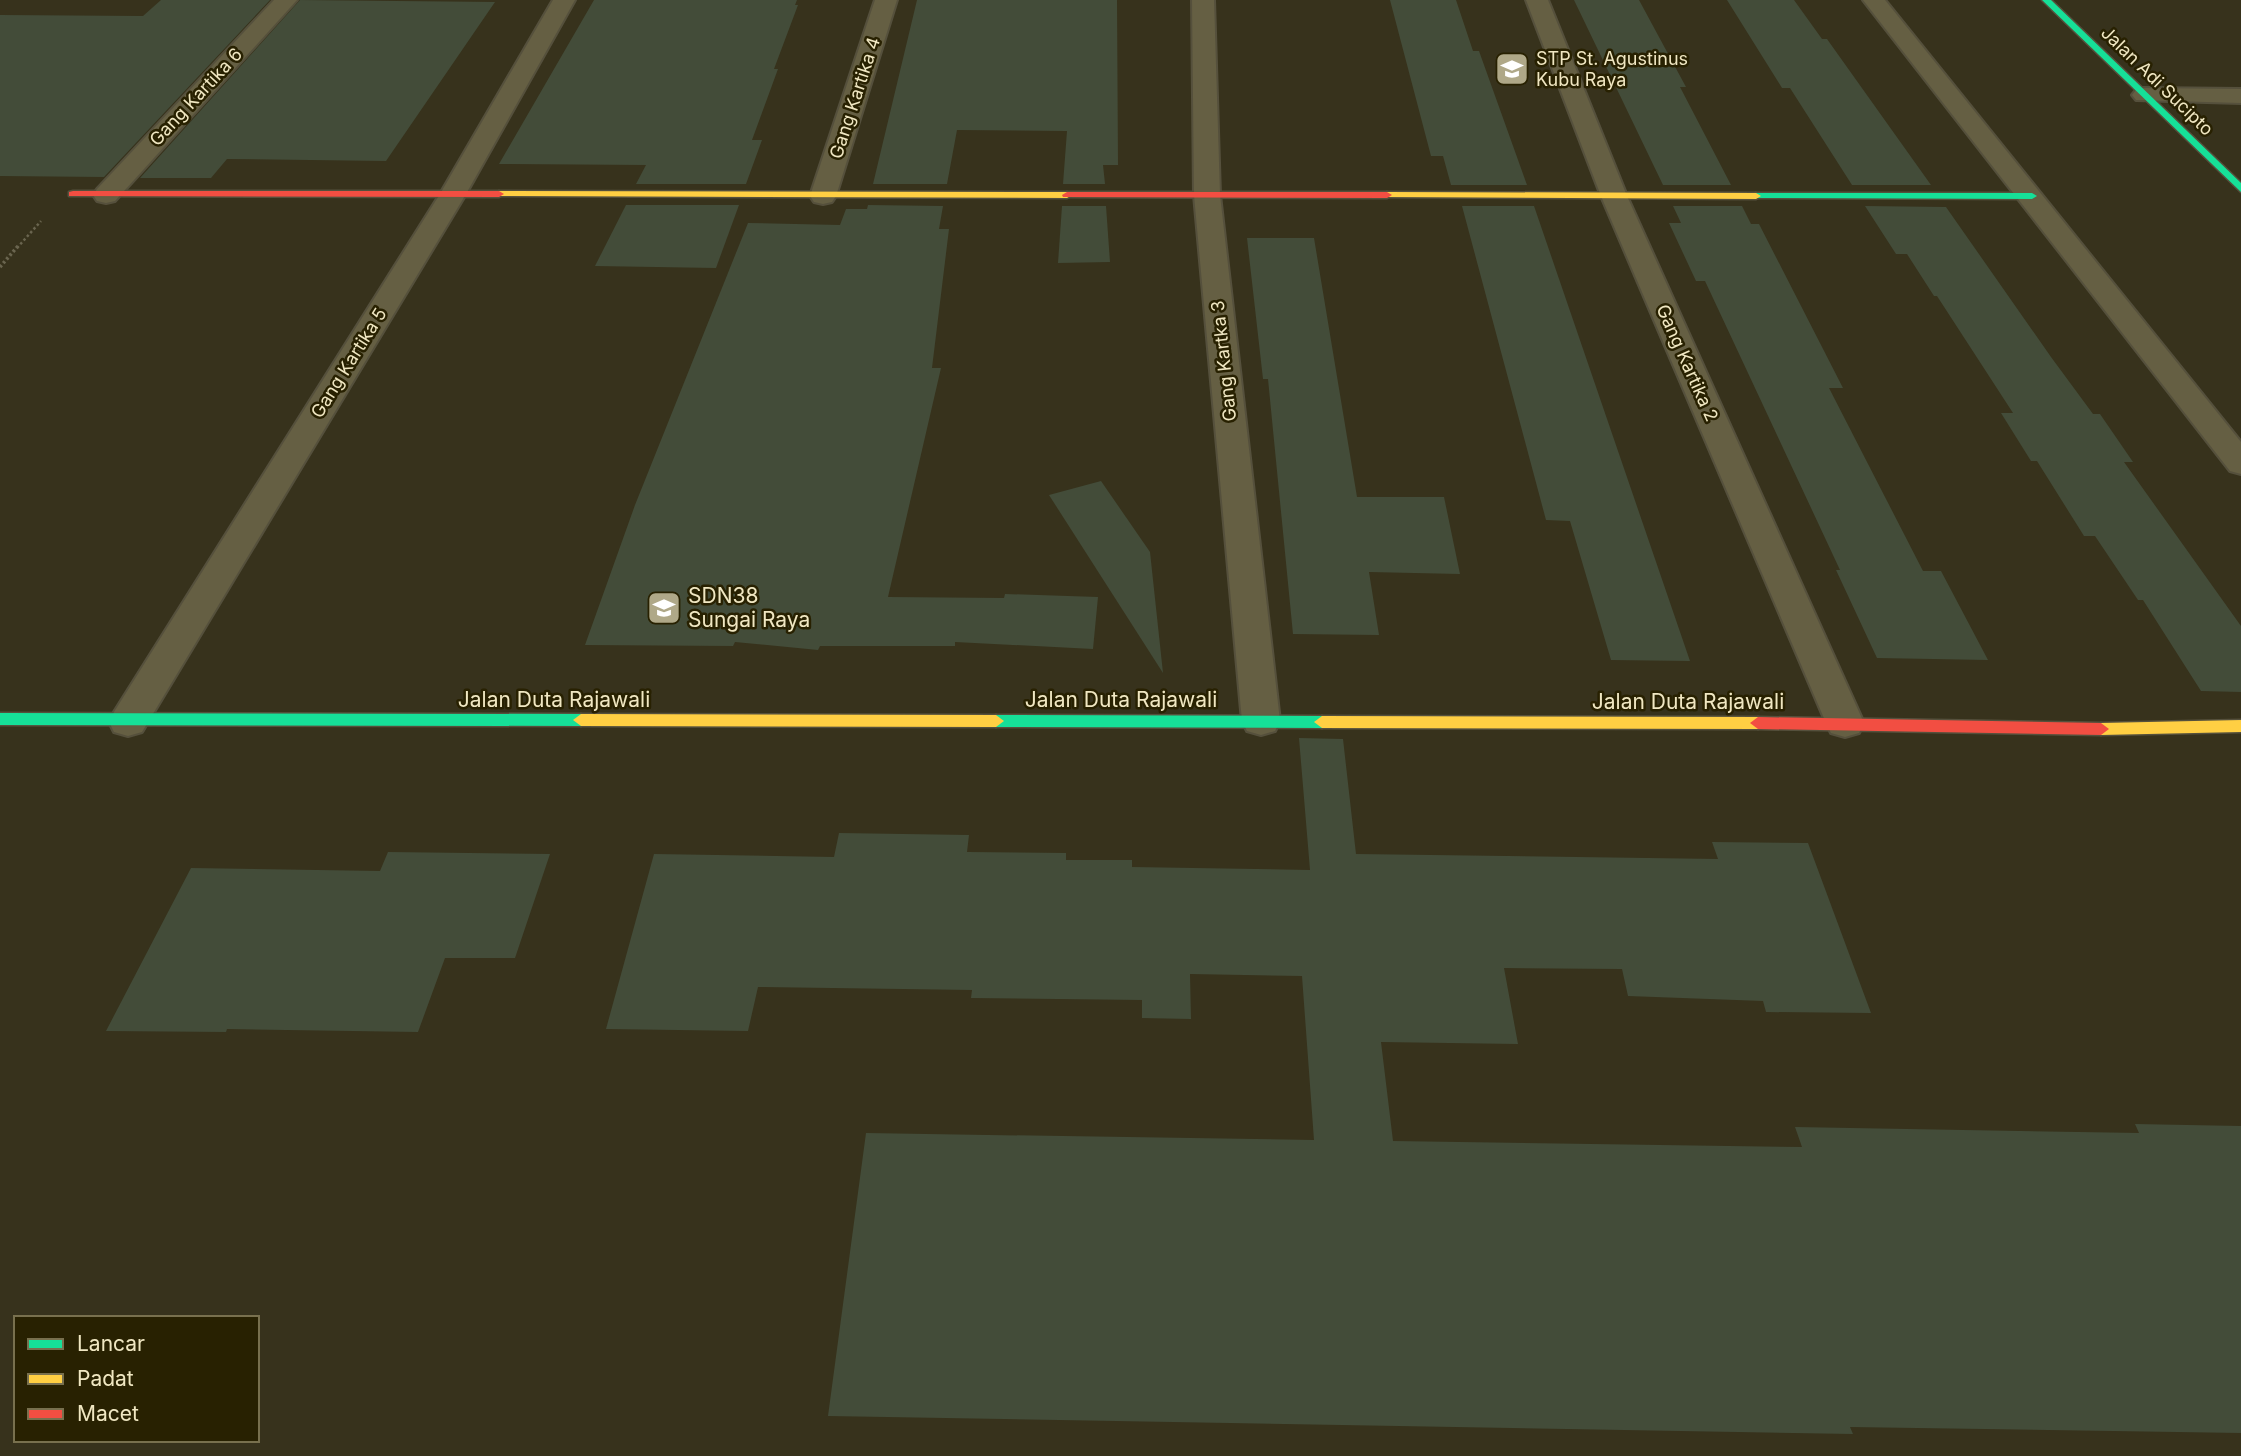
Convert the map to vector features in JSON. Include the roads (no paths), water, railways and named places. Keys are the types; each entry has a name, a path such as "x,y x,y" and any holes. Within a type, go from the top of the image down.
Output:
{"street":[{"name":"Gang Kartika 6","path":"106,195 286,0"},
{"name":"Gang Kartika 5","path":"128,722 453,194 564,0"},
{"name":"Gang Kartika 4","path":"824,196 886,0"},
{"name":"Gang Kartka 3","path":"1203,0 1207,195 1261,721"},
{"name":"Gang Kartika 2","path":"1537,0 1614,196 1846,723"},
{"path":"1874,0 2032,196 2241,464"},
{"name":"Jalan Adi Sucipto","path":"2046,0 2241,189"},
{"path":"2144,95 2241,96"},
{"path":"73,194 2032,196"},
{"name":"Jalan Duta Rajawali","path":"0,719 128,722 1846,723 2061,730 2241,726"}],"place":[{"name":"STP St. Agustinus Kubu Raya","path":"1512,69"},
{"name":"SDN38 Sungai Raya","path":"664,608"}]}
